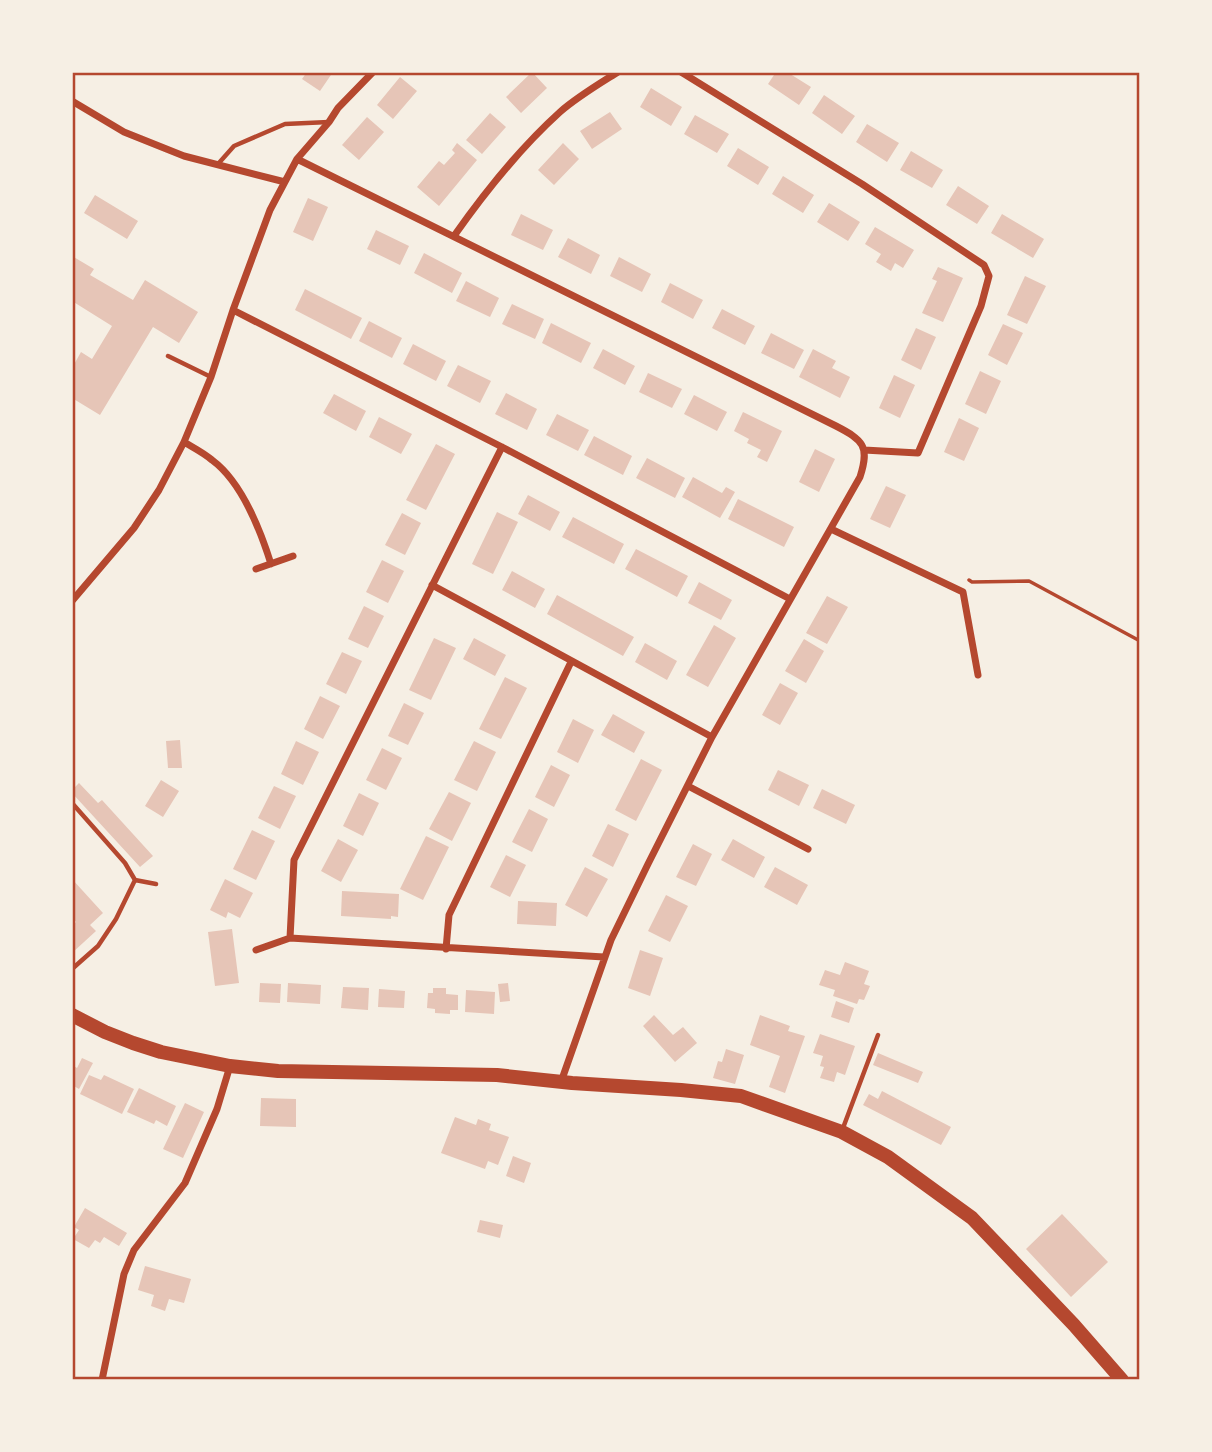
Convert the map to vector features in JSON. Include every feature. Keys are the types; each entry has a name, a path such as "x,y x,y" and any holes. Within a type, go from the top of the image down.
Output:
{"main road":[{"path":"72,1015 105,1032 162,1052 230,1066 278,1071 497,1075 741,1096 842,1132 888,1157 972,1217 1122,1380"}],"street":[{"path":"72,600 134,528 159,490 184,442 211,377 270,210 297,159 338,108 373,72"},
{"path":"454,236 512,161 561,111 618,72"},
{"path":"681,72 862,184 984,265 989,276 981,306 918,453 864,450"},
{"path":"72,102 124,132 184,156 285,182"},
{"path":"297,159 836,426 862,443 865,463 860,477 712,737 611,940 561,1082"},
{"path":"233,310 502,447 790,599"},
{"path":"184,442 215,461 238,488 259,527 271,564"},
{"path":"289,938 294,860 502,447"},
{"path":"831,529 962,592 978,675"},
{"path":"256,569 293,556"},
{"path":"432,585 712,737"},
{"path":"446,949 449,915 571,662"},
{"path":"688,786 808,849"},
{"path":"256,950 289,938 604,957"},
{"path":"102,1380 124,1274 134,1250 185,1182 217,1109 230,1066"}],"lane":[{"path":"217,165 234,146 285,124 329,122"},
{"path":"167,356 211,377"},
{"path":"72,803 125,863 135,880 156,884"},
{"path":"72,969 99,946 135,880"},
{"path":"842,1132 878,1035"}],"path":[{"path":"960,576 972,582 1029,581 1140,641"}],"building":[{"path":"307,72 333,72 320,91 302,79"},
{"path":"532,72 547,88 521,113 506,97"},
{"path":"776,72 787,72 811,87 799,105 768,84"},
{"path":"400,77 417,91 393,119 377,105"},
{"path":"651,88 682,107 671,126 640,107"},
{"path":"824,95 855,116 842,134 812,113"},
{"path":"610,112 622,129 592,149 580,131"},
{"path":"490,113 506,127 482,154 466,140"},
{"path":"695,115 729,134 717,153 684,134"},
{"path":"367,117 384,132 359,160 342,145"},
{"path":"867,124 899,143 887,162 856,142"},
{"path":"457,143 477,160 439,206 417,187 439,161 444,165 455,153 452,150"},
{"path":"563,143 579,159 554,185 538,170"},
{"path":"738,148 769,167 758,185 727,166"},
{"path":"911,151 943,170 932,188 900,170"},
{"path":"783,176 814,195 803,213 772,194"},
{"path":"958,186 989,206 977,224 946,205"},
{"path":"95,195 138,221 127,239 84,213"},
{"path":"308,198 328,207 313,241 293,232"},
{"path":"829,203 860,222 848,241 817,222"},
{"path":"521,214 553,230 543,250 511,235"},
{"path":"1002,214 1044,239 1033,258 991,233"},
{"path":"875,227 914,250 903,268 895,263 891,271 876,262 881,254 865,244"},
{"path":"376,230 409,246 400,265 367,249"},
{"path":"568,238 600,255 591,274 558,257"},
{"path":"424,253 462,273 452,293 414,273"},
{"path":"72,256 94,269 90,275 133,300 145,280 198,312 179,343 153,327 100,415 72,398 72,368 81,352 92,359 112,326 72,301"},
{"path":"619,257 651,274 642,292 610,276"},
{"path":"938,267 963,278 943,322 922,313 937,281 932,279"},
{"path":"1025,276 1046,286 1027,324 1007,315"},
{"path":"466,281 499,298 490,317 456,301"},
{"path":"670,283 703,300 693,319 661,302"},
{"path":"305,289 362,318 351,339 295,310"},
{"path":"512,304 544,319 535,339 502,324"},
{"path":"722,309 755,326 745,345 712,328"},
{"path":"369,321 402,338 392,358 359,341"},
{"path":"551,323 591,343 581,363 542,343"},
{"path":"1003,324 1023,333 1007,365 988,355"},
{"path":"916,328 936,337 921,370 901,360"},
{"path":"771,333 804,350 794,369 761,353"},
{"path":"413,344 446,361 436,381 403,364"},
{"path":"603,349 635,366 625,385 593,368"},
{"path":"813,349 836,361 832,368 850,377 840,398 799,377"},
{"path":"458,365 491,381 480,403 447,386"},
{"path":"980,371 1001,381 986,414 965,404"},
{"path":"648,373 682,389 672,408 639,392"},
{"path":"894,375 915,385 900,418 879,408"},
{"path":"506,393 537,409 527,430 495,414"},
{"path":"334,394 366,411 356,431 323,413"},
{"path":"694,395 727,412 717,431 684,414"},
{"path":"743,412 782,431 767,462 757,457 761,450 747,443 749,439 734,431"},
{"path":"557,414 589,430 578,451 546,435"},
{"path":"379,417 412,434 401,454 369,437"},
{"path":"959,418 979,428 964,461 944,452"},
{"path":"594,436 632,456 623,475 584,455"},
{"path":"436,444 455,454 426,510 406,500"},
{"path":"815,449 835,459 819,492 799,482"},
{"path":"647,458 685,478 675,498 636,478"},
{"path":"693,477 722,493 726,487 735,492 720,518 682,497"},
{"path":"886,486 906,495 890,528 870,519"},
{"path":"528,495 560,512 550,531 518,514"},
{"path":"738,499 794,527 784,547 728,519"},
{"path":"497,512 518,522 493,574 472,564"},
{"path":"402,513 421,523 405,555 385,545"},
{"path":"573,517 624,544 614,564 562,537"},
{"path":"636,549 688,576 677,597 625,569"},
{"path":"382,560 404,571 388,603 366,592"},
{"path":"512,571 545,589 535,608 502,590"},
{"path":"699,582 732,600 721,620 688,603"},
{"path":"557,595 634,637 623,656 547,614"},
{"path":"827,596 848,607 827,644 806,633"},
{"path":"364,606 384,616 368,648 348,639"},
{"path":"714,625 736,638 708,687 686,675"},
{"path":"434,638 456,648 431,700 409,690"},
{"path":"474,638 506,655 495,676 463,659"},
{"path":"804,639 824,651 806,683 785,671"},
{"path":"645,643 677,661 667,680 635,662"},
{"path":"342,652 362,661 346,694 326,684"},
{"path":"505,677 527,688 501,739 479,729"},
{"path":"780,683 798,693 780,725 762,715"},
{"path":"320,696 340,706 323,739 304,729"},
{"path":"404,703 424,713 408,745 388,736"},
{"path":"613,714 645,732 634,753 601,735"},
{"path":"573,719 594,730 578,763 557,752"},
{"path":"180,740 182,768 168,768 166,741"},
{"path":"296,741 319,752 303,785 281,774"},
{"path":"474,741 496,752 477,791 454,780"},
{"path":"382,748 402,758 386,790 366,780"},
{"path":"641,759 662,770 636,821 615,810"},
{"path":"551,765 570,775 554,807 535,797"},
{"path":"778,770 809,785 799,806 768,790"},
{"path":"161,780 179,791 163,817 145,806"},
{"path":"79,783 98,803 102,800 153,856 140,867 72,793"},
{"path":"274,786 296,796 280,829 258,818"},
{"path":"822,789 855,805 846,824 813,808"},
{"path":"449,792 471,803 452,841 429,829"},
{"path":"359,793 379,803 363,836 343,826"},
{"path":"529,809 548,819 532,852 512,842"},
{"path":"608,824 629,834 613,867 592,856"},
{"path":"252,830 275,841 256,880 233,869"},
{"path":"426,836 449,847 423,900 400,889"},
{"path":"338,839 358,850 341,882 321,871"},
{"path":"733,839 765,857 754,878 721,860"},
{"path":"693,844 712,854 696,886 676,877"},
{"path":"506,855 526,865 510,897 490,887"},
{"path":"585,867 608,879 587,917 565,905"},
{"path":"775,867 808,885 797,905 764,887"},
{"path":"72,879 103,913 90,925 96,931 72,953 72,926 76,922 72,917"},
{"path":"225,879 253,893 240,918 228,912 226,918 210,910"},
{"path":"342,891 399,894 398,917 391,916 391,919 341,916"},
{"path":"666,895 688,906 670,942 648,931"},
{"path":"518,901 557,903 556,926 517,924"},
{"path":"232,929 239,983 215,986 208,932"},
{"path":"640,950 663,958 650,996 628,988"},
{"path":"845,962 869,971 864,984 870,986 864,1000 859,999 857,1004 833,996 835,990 819,985 825,970 840,975"},
{"path":"260,983 281,984 280,1003 259,1002"},
{"path":"288,983 321,985 320,1004 287,1002"},
{"path":"508,983 510,1001 500,1002 498,984"},
{"path":"343,987 369,988 368,1010 341,1008"},
{"path":"433,988 446,988 446,994 458,995 458,1010 450,1010 450,1014 435,1013 435,1009 427,1008 428,993 433,993"},
{"path":"379,989 405,991 404,1008 378,1007"},
{"path":"466,990 495,992 494,1014 465,1012"},
{"path":"836,1001 854,1008 849,1023 831,1017"},
{"path":"654,1015 673,1035 683,1027 697,1043 675,1062 643,1026"},
{"path":"760,1015 790,1026 788,1031 805,1036 785,1093 769,1087 780,1056 750,1045"},
{"path":"820,1034 855,1046 845,1075 837,1072 834,1082 820,1078 824,1067 820,1066 823,1056 813,1053"},
{"path":"726,1049 744,1055 735,1084 713,1078 718,1061 722,1062"},
{"path":"878,1053 923,1072 918,1083 873,1065"},
{"path":"82,1058 93,1063 79,1089 72,1085 72,1065 77,1068"},
{"path":"89,1075 101,1080 104,1075 134,1089 122,1114 80,1094"},
{"path":"139,1088 176,1106 167,1126 156,1120 154,1124 127,1112"},
{"path":"882,1091 951,1127 941,1145 863,1105 869,1094 878,1099"},
{"path":"261,1098 296,1099 296,1127 260,1126"},
{"path":"185,1103 204,1112 183,1158 163,1149"},
{"path":"455,1117 476,1125 478,1119 491,1124 489,1130 509,1137 498,1165 488,1161 485,1169 441,1153"},
{"path":"513,1156 531,1163 524,1183 506,1176"},
{"path":"85,1208 127,1233 119,1246 104,1237 100,1243 95,1240 89,1248 73,1239 79,1230 74,1227"},
{"path":"1062,1214 1108,1262 1071,1297 1026,1249"},
{"path":"480,1220 503,1225 500,1238 477,1232"},
{"path":"145,1266 191,1279 184,1303 169,1299 165,1311 151,1306 154,1295 138,1290"}]}
